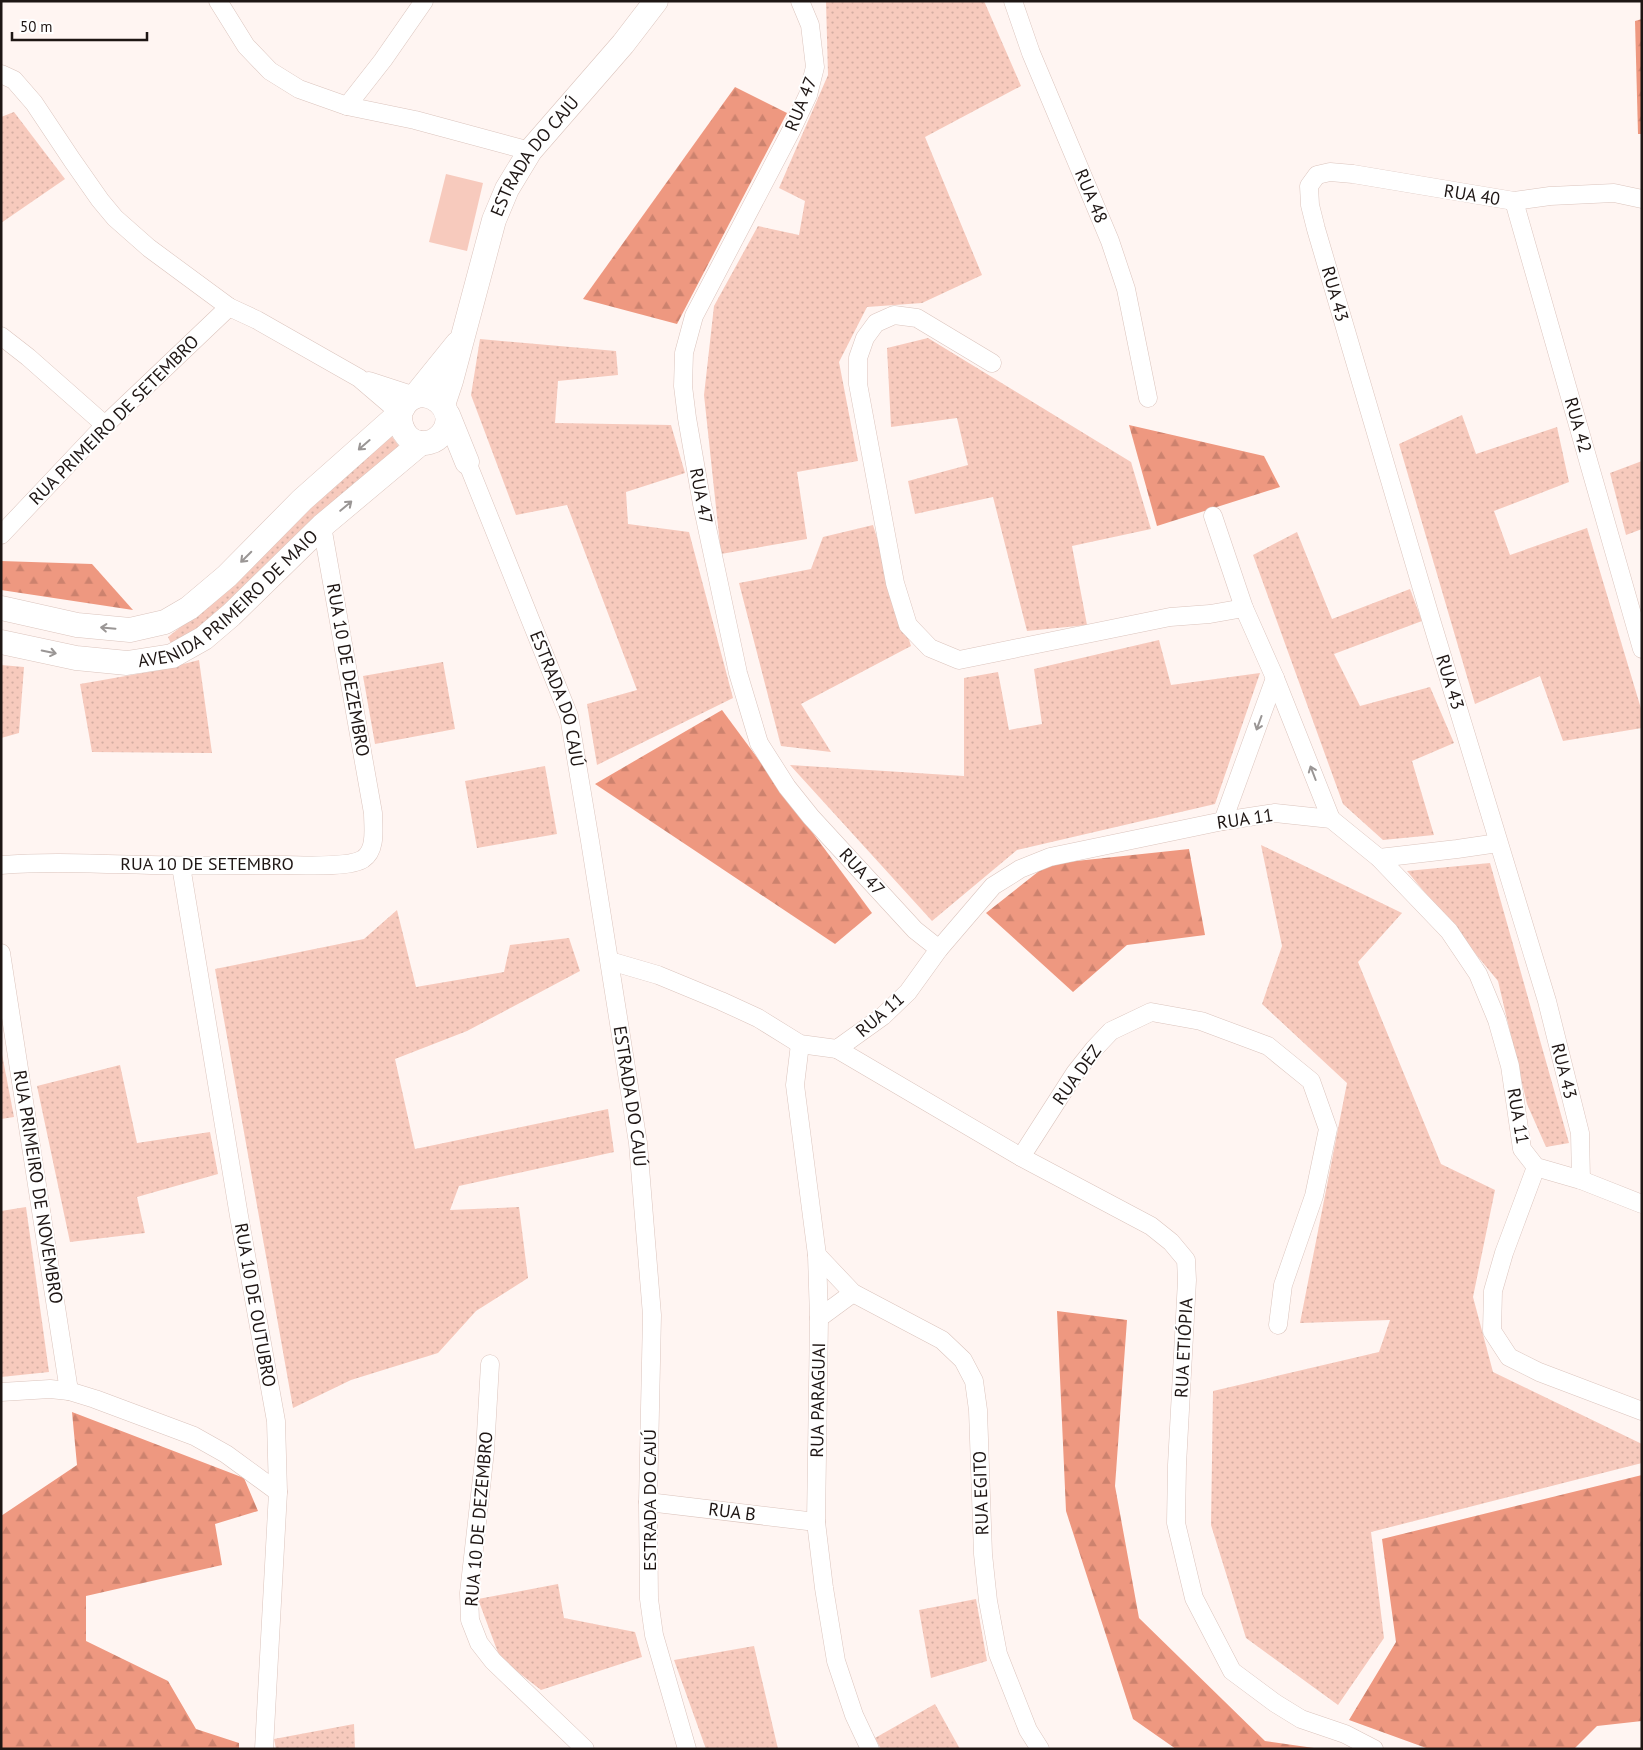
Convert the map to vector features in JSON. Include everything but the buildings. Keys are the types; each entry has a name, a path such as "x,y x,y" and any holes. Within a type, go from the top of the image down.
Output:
{"main road":[{"name":"ESTRADA DO CAJÚ","path":"429,442 446,429 446,410 461,339 494,220 507,189 530,151 628,38 656,1"},
{"name":"ESTRADA DO CAJÚ","path":"408,404 461,339"},
{"path":"446,410 431,396 408,404 400,421 402,429 406,436 413,441 429,442 468,462"},
{"name":"AVENIDA PRIMEIRO DE MAIO","path":"1,608 86,626 130,630 165,622 189,608 227,576 302,500 408,404"},
{"name":"ESTRADA DO CAJÚ","path":"446,410 468,462"},
{"name":"AVENIDA PRIMEIRO DE MAIO","path":"1,642 76,658 127,663 172,656 204,638 231,615 322,526 429,442"}],"street":[{"path":"218,1 246,46 270,71 299,89 348,106 414,120 530,151"},
{"path":"348,106 424,1"},
{"name":"RUA 47","path":"800,1 810,25 815,67 808,96 694,316 684,353 683,386 702,504 738,673 759,743 787,787 811,817 915,930 939,949"},
{"name":"RUA 48","path":"1014,1 1031,53 1113,249 1126,289 1148,398"},
{"path":"1,74 14,80 34,102 72,160 115,218 149,248 229,306 408,404"},
{"name":"RUA 40","path":"1309,186 1317,176 1330,172 1353,174 1514,201 1550,196 1614,193 1642,200"},
{"name":"RUA 43","path":"1309,186 1310,204 1316,229 1498,843 1547,1001 1580,1133 1581,1180"},
{"name":"RUA 42","path":"1514,201 1642,648"},
{"name":"RUA PRIMEIRO DE SETEMBRO","path":"1,535 105,425 229,306"},
{"path":"992,363 917,318 894,315 876,323 865,338 858,358 858,384 895,583 908,625 930,648 959,660 1170,617 1210,614 1244,608"},
{"path":"1,336 28,357 105,425"},
{"name":"ESTRADA DO CAJÚ","path":"468,462 569,716 638,1144 652,1315 648,1502 649,1599 654,1635 687,1749"},
{"path":"1213,516 1244,608 1275,678 1331,819"},
{"name":"RUA 10 DE DEZEMBRO","path":"322,526 373,813"},
{"path":"1223,821 1275,678"},
{"name":"RUA 10 DE SETEMBRO","path":"1,866 35,862 181,866 325,865 356,862 363,859 369,853 372,845 373,813"},
{"name":"RUA 11","path":"800,1044 837,1050 883,1016 908,992 939,949 993,886 1020,869 1050,857 1223,821 1275,813 1331,819 1379,858 1449,931 1478,974 1497,1020 1510,1066 1522,1149 1536,1166 1581,1180 1642,1204"},
{"path":"1379,858 1498,843"},
{"name":"RUA 10 DE OUTUBRO","path":"181,866 239,1216 276,1421 278,1492 264,1749"},
{"name":"RUA PRIMEIRO DE NOVEMBRO","path":"1,953 69,1391"},
{"path":"610,961 658,975 721,1001 758,1018 800,1044"},
{"name":"RUA DEZ","path":"1021,1158 1075,1073 1094,1049 1111,1031 1151,1012 1201,1022 1268,1046 1311,1081 1328,1129 1314,1196 1283,1285 1278,1325"},
{"name":"RUA PARAGUAI","path":"800,1044 795,1085 817,1255 819,1318 816,1522 836,1661 854,1715 870,1749"},
{"name":"RUA ETIÓPIA","path":"837,1050 1021,1158 1151,1226 1171,1242 1186,1260 1187,1280 1177,1465 1176,1523 1194,1598 1232,1671 1275,1703 1301,1719 1345,1734 1374,1749"},
{"path":"1536,1166 1504,1253 1493,1291 1492,1331 1509,1357 1538,1372 1642,1410"},
{"name":"RUA EGITO","path":"817,1255 853,1293 942,1340 964,1360 974,1381 978,1410 983,1554 988,1601 998,1654 1028,1730 1040,1749"},
{"path":"819,1318 853,1293"},
{"name":"RUA 10 DE DEZEMBRO","path":"490,1364 485,1451 469,1593 470,1620 479,1642 493,1662 584,1749"},
{"path":"1,1392 50,1389 69,1391 96,1399 194,1436 226,1454 278,1492"},
{"name":"RUA B","path":"648,1502 816,1522"}],"shaded area":[{"path":"984,1 1021,86 925,137 982,275 922,303 867,307 839,362 858,461 797,472 807,539 721,554 704,395 714,306 758,226 799,235 805,201 779,188 828,75 826,2"},
{"path":"14,112 65,179 1,223 1,117"},
{"path":"446,174 483,183 467,251 429,242"},
{"path":"928,338 1131,462 1151,529 1072,546 1087,625 1027,631 993,497 915,514 908,481 968,465 957,418 891,427 887,348"},
{"path":"480,339 616,351 618,375 558,381 555,423 671,425 685,473 626,492 628,524 689,532 733,698 597,765 587,704 637,690 567,505 516,515 471,395"},
{"path":"1462,415 1476,454 1557,427 1569,482 1494,511 1510,555 1587,528 1642,712 1642,728 1563,741 1540,676 1475,704 1399,444"},
{"path":"388,431 401,449 218,621 173,648 168,637 228,589"},
{"path":"1642,461 1642,529 1626,535 1610,473"},
{"path":"873,525 911,646 801,704 831,752 781,746 739,583 811,569 823,537"},
{"path":"1297,532 1332,619 1410,589 1422,621 1334,654 1360,706 1430,687 1454,743 1412,761 1434,835 1383,840 1343,804 1253,555"},
{"path":"1159,640 1171,685 1260,673 1215,804 1017,850 932,921 790,765 964,776 964,678 998,672 1009,730 1042,724 1034,669"},
{"path":"199,660 212,753 92,752 80,684 160,670"},
{"path":"443,662 455,729 375,744 363,676"},
{"path":"1,665 24,667 19,733 1,738"},
{"path":"545,766 557,834 477,848 465,781"},
{"path":"1261,845 1402,913 1358,962 1441,1164 1495,1190 1473,1297 1493,1372 1642,1444 1642,1463 1371,1532 1384,1638 1338,1705 1246,1638 1211,1525 1213,1391 1379,1352 1390,1320 1300,1323 1347,1083 1262,1004 1282,946"},
{"path":"1490,863 1569,1143 1546,1147 1527,1104 1498,981 1407,871"},
{"path":"397,910 416,987 504,972 510,945 569,938 580,971 467,1031 395,1059 415,1149 608,1109 614,1152 459,1186 450,1210 519,1207 528,1278 476,1311 438,1353 351,1380 293,1408 215,969 364,939"},
{"path":"1,1049 14,1117 1,1119"},
{"path":"120,1065 137,1143 210,1132 218,1174 137,1197 145,1233 70,1242 37,1086"},
{"path":"26,1207 49,1372 1,1377 1,1211"},
{"path":"558,1584 564,1618 635,1632 642,1657 541,1690 500,1658 478,1599"},
{"path":"976,1599 987,1661 931,1678 919,1610"},
{"path":"754,1646 778,1749 706,1749 674,1660"},
{"path":"935,1704 960,1749 881,1749 875,1738"},
{"path":"354,1724 355,1749 276,1749 274,1739"}],"green space":[{"path":"1642,19 1642,134 1638,134 1635,21"},
{"path":"735,87 787,113 677,324 583,299"},
{"path":"1129,425 1264,456 1280,487 1157,526"},
{"path":"1,561 92,564 133,610 1,590"},
{"path":"722,710 872,913 835,944 595,784"},
{"path":"1189,849 1205,935 1127,945 1073,992 986,913 1048,864"},
{"path":"1057,1311 1127,1320 1115,1486 1139,1618 1265,1741 1321,1749 1176,1749 1133,1719 1066,1511"},
{"path":"72,1412 244,1478 258,1511 215,1524 222,1565 86,1596 86,1641 168,1681 196,1729 239,1743 239,1749 1,1749 1,1516 77,1465"},
{"path":"1642,1475 1642,1721 1597,1726 1574,1749 1429,1749 1349,1720 1396,1642 1382,1539"}]}
